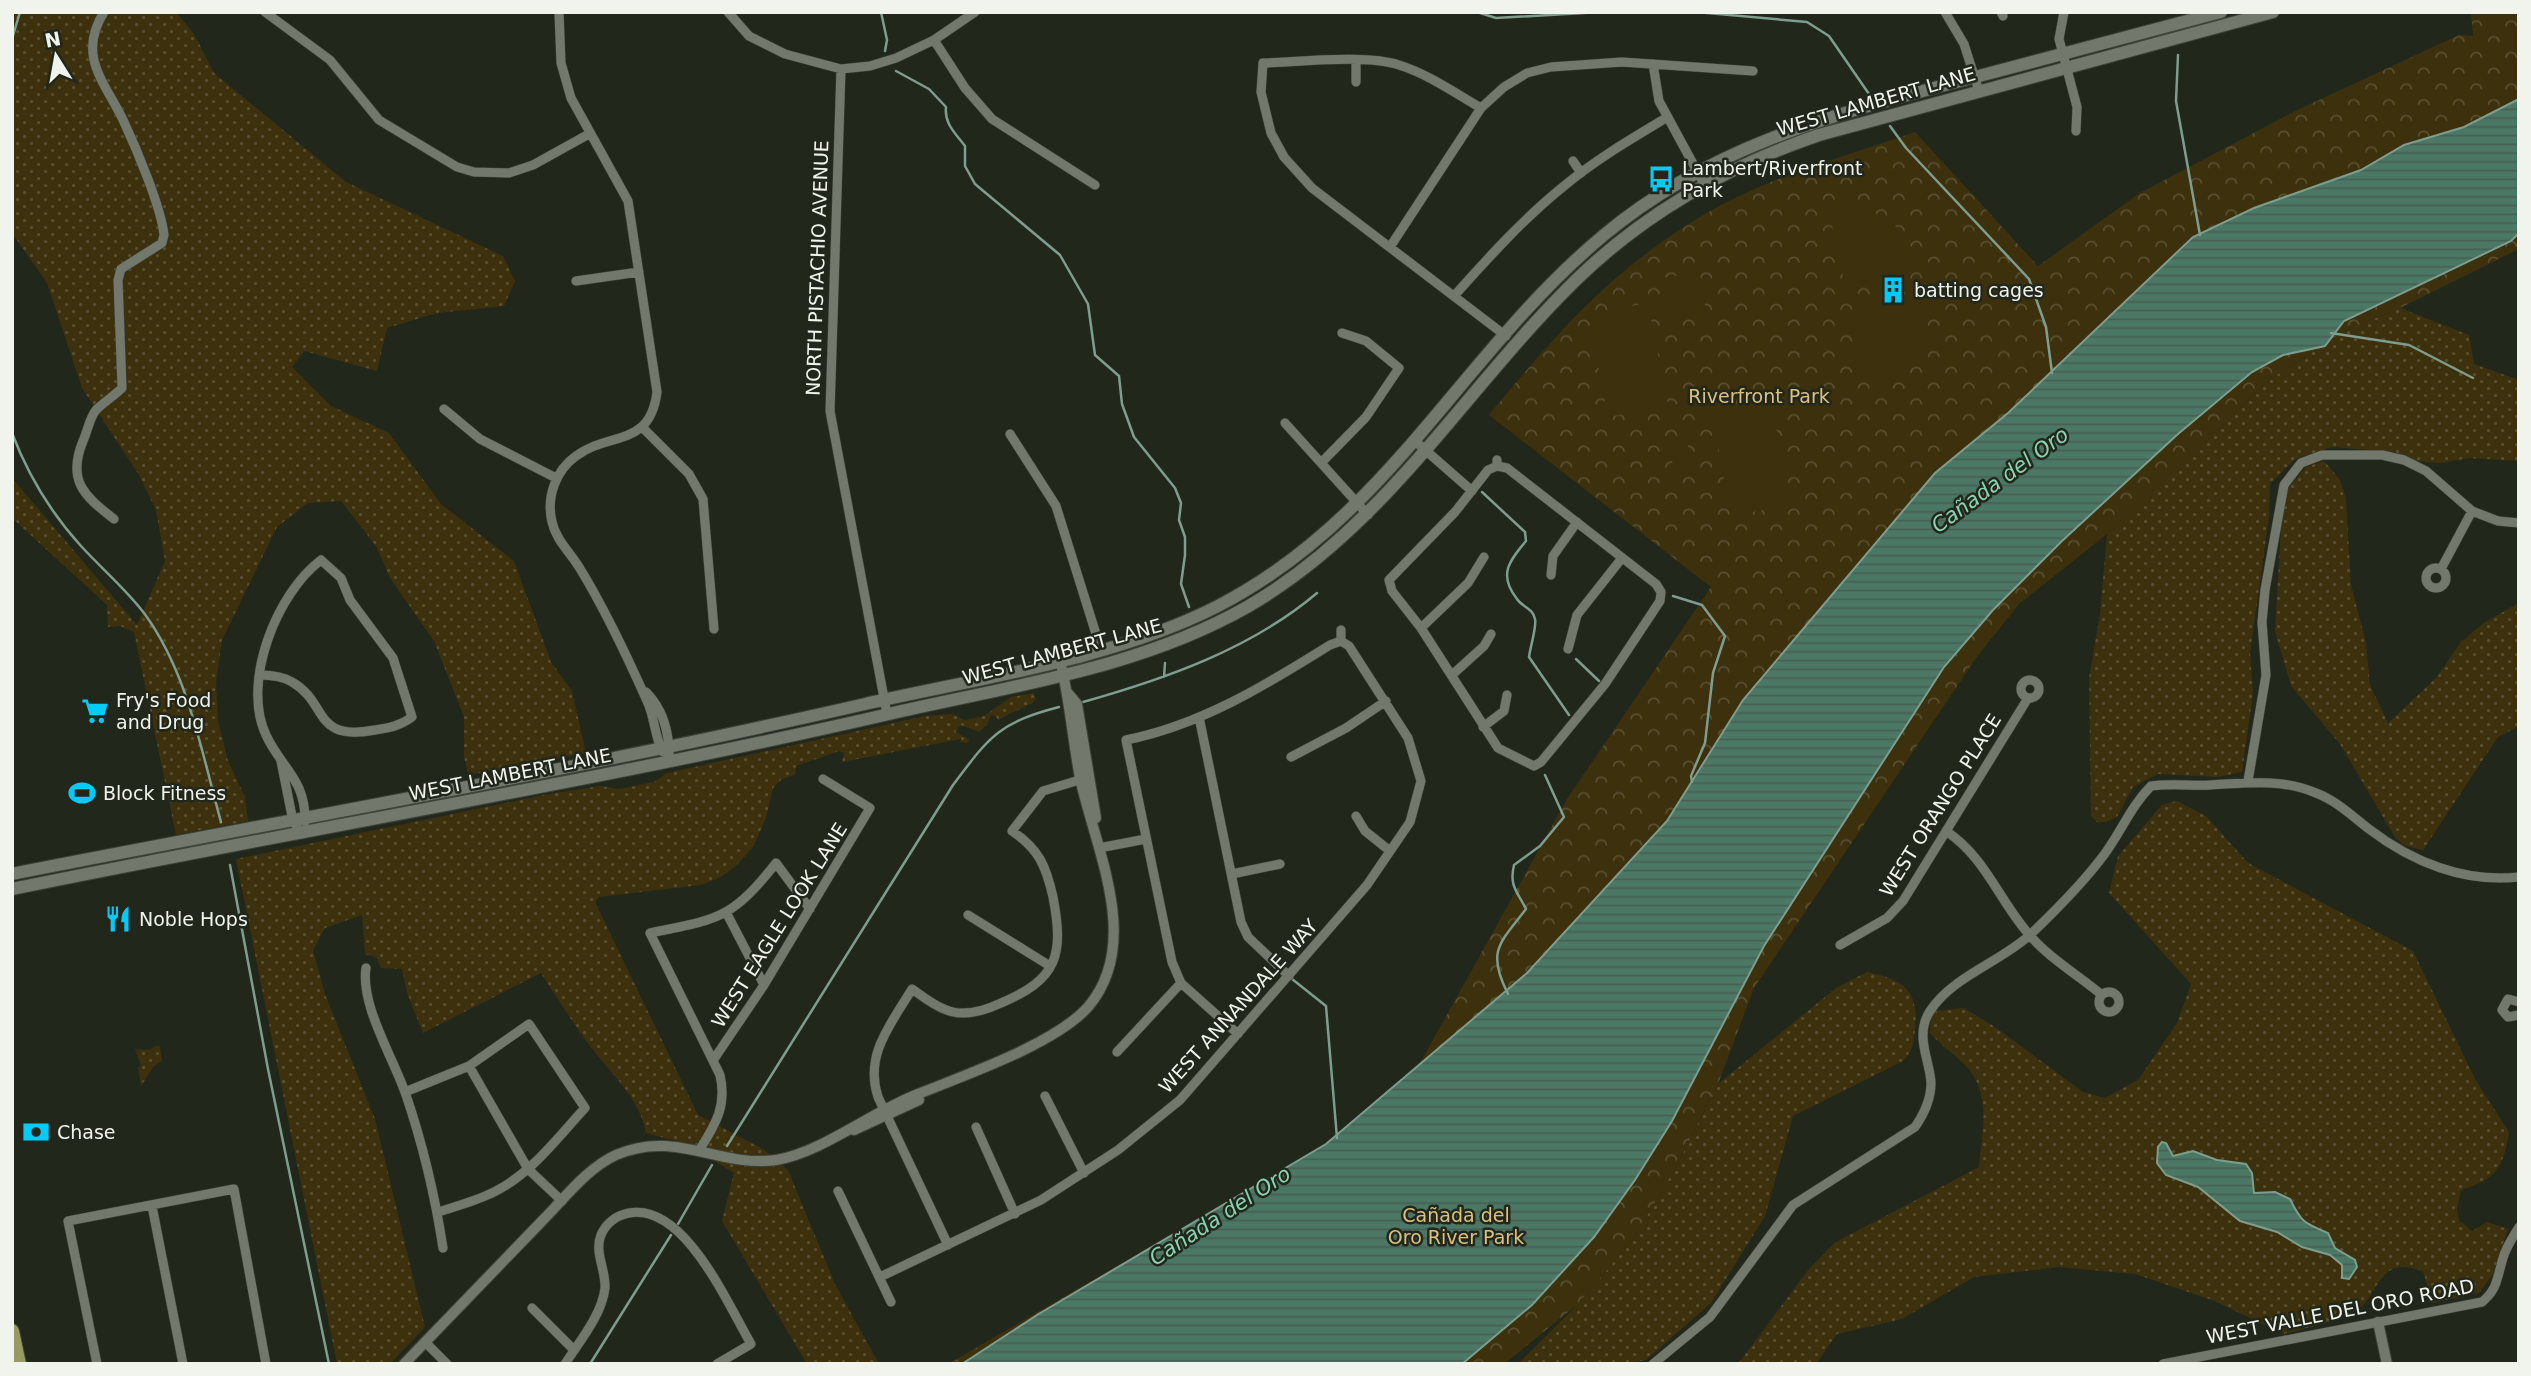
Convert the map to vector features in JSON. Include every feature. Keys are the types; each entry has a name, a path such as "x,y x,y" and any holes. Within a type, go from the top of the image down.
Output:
{"main road":[{"name":"WEST LAMBERT LANE","path":"12,874 665,747 1060,660 1171,627 1234,597 1299,555 1357,505 1553,282 1598,240 1649,201 1697,171 1798,126 2221,12"},
{"name":"WEST LAMBERT LANE","path":"12,889 669,762 1063,674 1152,650 1230,616 1300,573 1368,516 1577,279 1650,218 1704,184 1756,158 1819,135 2273,12"},
{"path":"12,1331 19,1364"}],"street":[{"path":"104,12 94,37 94,62 100,82 129,133 164,235 162,243 121,270 118,280 122,388 97,409 89,421 76,458 75,471 80,486 91,501 114,519"},
{"path":"265,12 330,60 379,120 457,167 481,173 509,173 533,165 589,134"},
{"path":"559,12 559,46 565,81 589,134 613,171 628,201 657,391 651,414 642,427 621,440 590,448 577,455 556,478 550,511 554,530 580,568 638,683 661,710 669,762"},
{"path":"727,12 749,36 785,54 841,69 870,66 934,40 975,12"},
{"path":"1945,12 1964,44 1979,91"},
{"path":"2064,12 2058,34 2077,107 2076,131"},
{"path":"934,40 965,89 992,119 1095,185"},
{"path":"1356,61 1356,82"},
{"path":"1481,108 1396,64 1356,61 1263,63 1261,92 1271,132 1284,156 1312,188 1506,336"},
{"path":"1390,247 1481,108 1504,87 1527,73 1551,67 1622,62 1753,71"},
{"path":"1653,64 1657,94 1667,118 1704,184"},
{"name":"NORTH PISTACHIO AVENUE","path":"841,69 830,411 887,714"},
{"path":"1454,296 1510,234 1581,173 1667,118"},
{"path":"1573,161 1581,173"},
{"path":"576,281 639,272"},
{"path":"1321,463 1366,417 1399,368 1366,341 1342,333"},
{"path":"444,409 480,439 556,478"},
{"path":"1285,423 1368,516"},
{"path":"642,427 689,474 703,499 714,629"},
{"path":"1010,434 1056,506 1101,650"},
{"path":"1415,441 1472,491"},
{"path":"2248,781 2266,675 2262,622 2265,590 2284,485 2301,463 2322,455 2382,455 2404,460 2426,471 2472,511 2498,521 2519,523"},
{"path":"1497,463 1507,468 1663,590 1660,601 1605,684 1541,762 1532,767 1498,748 1422,628 1386,580 1472,491 1497,463"},
{"path":"2441,569 2472,511"},
{"path":"1551,576 1553,556 1577,522"},
{"path":"1422,628 1468,583 1484,557"},
{"path":"1569,649 1577,615 1622,558"},
{"path":"260,675 279,676 293,682 328,725 342,731 365,732 395,727 411,717 393,658 350,600 341,578 321,560 302,575 289,597 263,652 260,675 261,720 281,759 296,778 302,834"},
{"path":"1238,1034 1181,983 1170,953 1126,740 1199,717 1250,694 1341,641 1341,630"},
{"path":"1452,675 1484,646 1491,634"},
{"name":"WEST ANNANDALE WAY","path":"880,1278 1015,1214 1084,1173 1180,1100 1367,886 1410,822 1421,781 1408,738 1349,646 1341,641"},
{"path":"404,1364 593,1170 623,1153 654,1145 701,1149 758,1161 785,1158 1063,1028 1087,1008 1098,993 1111,963 1114,941 1099,848 1066,703 1067,692 1060,660"},
{"path":"1483,727 1504,710 1507,695"},
{"name":"WEST ORANGO PLACE","path":"1840,945 1875,926 1896,910 2028,698"},
{"path":"1291,757 1346,728 1386,701"},
{"path":"1199,717 1241,922 1248,937 1289,976"},
{"name":"WEST EAGLE LOOK LANE","path":"714,1059 764,985 870,808 824,779"},
{"path":"948,1245 885,1113 873,1081 874,1056 912,989 944,1010 977,1012 1035,987 1050,967 1060,939 1047,869 1037,850 1012,831 1043,792 1085,779"},
{"path":"1653,1364 1710,1317 1793,1205 1915,1127 1927,1110 1931,1083 1924,1057 1923,1035 1928,1014 1942,996 2029,935 2101,860 2138,799 2151,786 2248,781 2284,784 2315,792 2338,804 2402,852 2436,868 2501,879 2519,877"},
{"path":"1356,816 1365,831 1390,850"},
{"path":"1946,831 1962,842 1985,867 2006,905 2029,935 2102,995"},
{"path":"1099,848 1146,839"},
{"path":"701,1149 714,1128 723,1102 723,1086 714,1059 650,933 727,914 748,896 776,863 810,909"},
{"path":"1232,874 1280,864"},
{"path":"727,914 764,985"},
{"path":"968,915 1050,967"},
{"path":"366,968 364,978 369,1000 405,1092 438,1212 443,1248"},
{"path":"1117,1052 1181,983"},
{"path":"2519,1002 2508,999 2502,1007 2508,1017 2519,1015"},
{"path":"405,1092 469,1066 529,1024 585,1108 528,1168 497,1191 438,1212"},
{"path":"469,1066 528,1168 562,1201"},
{"path":"1045,1096 1084,1173"},
{"path":"976,1127 1015,1214"},
{"path":"97,1364 68,1221 234,1189 266,1364"},
{"path":"838,1191 891,1302"},
{"path":"152,1206 183,1364"},
{"path":"565,1364 602,1300 605,1287 598,1246 601,1235 617,1217 651,1210 674,1227 698,1254 751,1344 717,1364"},
{"name":"WEST VALLE DEL ORO ROAD","path":"2163,1364 2213,1359 2482,1302 2492,1294 2499,1280 2503,1257 2519,1227"},
{"path":"532,1308 574,1350"},
{"path":"2378,1322 2386,1364"},
{"path":"425,1342 447,1364"}],"green space":[{"path":"12,12 176,12 194,34 214,73 346,182 503,256 515,281 504,306 437,313 387,328 377,371 304,351 292,367 331,406 389,433 441,504 514,561 551,662 572,691 586,753 468,775 464,756 464,717 434,641 390,578 376,546 341,501 308,503 277,527 222,640 216,682 218,721 228,761 245,797 248,821 176,835 134,632 120,626 108,627 107,605 12,518 12,478 137,625 165,561 156,510 139,475 82,388 47,283 12,233"},
{"name":"Cañada del Oro River Park","path":"2471,12 2519,12 2519,249 2400,308 2344,331 2269,380 2107,534 2019,604 1976,658 1754,988 1718,1084 1677,1165 1634,1238 1578,1304 1504,1364 948,1364 1367,1121 1405,1090 1567,799 1711,587 1489,415 1537,358 1612,281 1670,236 1727,202 1779,179 1915,132 2038,266 2140,193 2293,112 2459,35 2473,36"},
{"path":"1850,208 1875,214 1896,227 1916,257 1919,270 1849,284 1844,280 1829,212"},
{"path":"1699,271 1706,311 1667,319 1659,279"},
{"path":"1924,294 1926,327 1915,353 1894,371 1863,382 1849,314 1853,308"},
{"path":"1648,303 1668,405 1608,417 1588,314"},
{"path":"2400,308 2469,335 2474,364 2519,380 2519,461 2469,458 2441,463 2414,461 2394,452 2332,447 2295,459 2270,484 2269,517 2250,653 2253,693 2242,772 2218,777 2158,774 2133,787 2117,817 2106,822 2097,822 2091,816 2089,678 2100,614 2107,534 2269,380 2344,331"},
{"path":"1771,403 1791,505 1731,516 1712,414"},
{"path":"1686,436 1692,468 1674,471 1668,440"},
{"path":"2324,461 2340,480 2346,499 2351,585 2366,643 2370,685 2388,723 2436,678 2461,642 2485,622 2519,603 2519,726 2498,737 2423,850 2403,845 2395,837 2340,744 2291,686 2275,631 2281,529 2288,488 2306,467"},
{"path":"1034,693 1036,700 1032,703 999,720 994,715 990,716 987,725 979,732 961,725 955,732 969,739 968,743 960,742 961,739 842,762 844,753 839,751 796,766 795,775 782,779 773,788 766,818 753,847 735,867 719,878 701,885 599,897 595,902 698,1115 763,1149 788,1170 835,1284 879,1364 807,1364 722,1221 734,1173 687,1144 646,1133 643,1120 630,1096 587,1042 541,973 423,1033 407,993 402,969 381,968 376,957 365,954 362,915 325,928 313,950 325,994 375,1119 425,1327 390,1364 337,1364 236,859 549,794 601,786 619,789 654,782 667,773 925,716 952,714 965,720 984,716 1011,697"},
{"path":"2177,801 2206,816 2248,863 2413,951 2475,1079 2509,1132 2501,1163 2483,1181 2461,1190 2457,1209 2459,1220 2472,1231 2487,1222 2508,1229 2493,1274 2479,1293 2432,1303 2423,1271 2408,1267 2397,1268 2388,1271 2365,1303 2352,1314 2284,1334 2212,1300 2135,1274 2059,1267 1974,1277 1902,1319 1837,1334 1816,1364 1738,1364 1809,1269 1834,1243 1979,1167 1983,1125 1982,1098 1972,1073 1930,1033 1931,1017 1935,1011 1964,1008 1995,1027 2083,1092 2105,1098 2138,1080 2177,1023 2191,984 2109,893 2118,856 2162,805"},
{"path":"1867,972 1900,984 1912,997 1916,1017 1911,1051 1903,1061 1793,1116 1765,1216 1711,1303 1646,1360 1624,1364 1518,1364 1578,1304 1634,1238 1677,1165 1718,1084 1836,988"},
{"path":"160,1046 162,1061 154,1066 141,1086 138,1068 141,1065 135,1049 150,1050"}],"water":[{"name":"Cañada del Oro River Park","path":"2519,99 2519,233 2511,241 2344,321 2325,346 2283,355 2252,372 2178,434 2062,541 1993,610 1944,667 1764,946 1672,1121 1635,1180 1594,1237 1532,1305 1462,1364 962,1364 1037,1315 1326,1144 1527,973 1667,821 1743,700 1935,473 2008,413 2193,237 2254,208 2361,170 2404,145 2464,127"},
{"path":"2162,1142 2166,1143 2173,1156 2193,1151 2217,1160 2246,1164 2252,1173 2254,1193 2275,1192 2290,1199 2304,1221 2328,1233 2335,1248 2355,1260 2357,1267 2349,1279 2342,1278 2342,1265 2330,1255 2302,1247 2277,1232 2240,1221 2198,1187 2166,1175 2157,1163 2158,1147"}],"waterway":[{"path":"12,39 20,12"},
{"path":"881,12 887,40 885,51"},
{"path":"1477,12 1496,18 1601,12"},
{"path":"1696,12 1807,22 1829,36 1869,94"},
{"path":"2178,55 2176,101 2200,235"},
{"path":"896,71 929,89 946,107 949,124 965,146 965,166 975,184 1060,255 1088,304 1095,355 1119,376 1122,404 1134,437 1175,488 1181,503 1179,520 1185,537 1181,584 1189,607"},
{"path":"1890,126 1906,148 2029,279 2046,327 2052,373"},
{"path":"2331,333 2409,345 2473,378"},
{"path":"12,433 25,464 50,507 81,546 137,604 159,636 172,661 192,713 221,822"},
{"path":"1482,492 1525,532 1526,541 1508,568 1508,583 1517,599 1532,612 1535,619 1529,657 1569,715"},
{"path":"1083,702 1206,660 1264,630 1317,593"},
{"path":"1673,596 1702,605 1725,636 1713,673 1705,743 1691,776 1692,782"},
{"path":"1576,659 1599,681"},
{"path":"1164,677 1165,663"},
{"path":"727,1146 953,785 997,734 1022,719 1059,707"},
{"path":"1508,994 1501,979 1497,957 1503,939 1526,909 1513,883 1514,865 1540,846 1564,817 1545,775"},
{"path":"230,865 268,1069 329,1364"},
{"path":"1292,979 1326,1006 1337,1138"},
{"path":"678,1224 712,1165"},
{"path":"590,1364 671,1235"}],"place":[{"name":"Lambert/Riverfront Park","path":"1661,179"},
{"name":"batting cages","path":"1893,290"},
{"name":"Fry's Food and Drug","path":"95,711"},
{"name":"Block Fitness","path":"82,793"},
{"name":"Noble Hops","path":"118,919"},
{"name":"Chase","path":"36,1132"}],"park label":[{"name":"Riverfront Park","path":"1759,396"}],"water label":[{"name":"Cañada del Oro","path":"2000,480"},
{"name":"Cañada del Oro","path":"1220,1216"}]}
